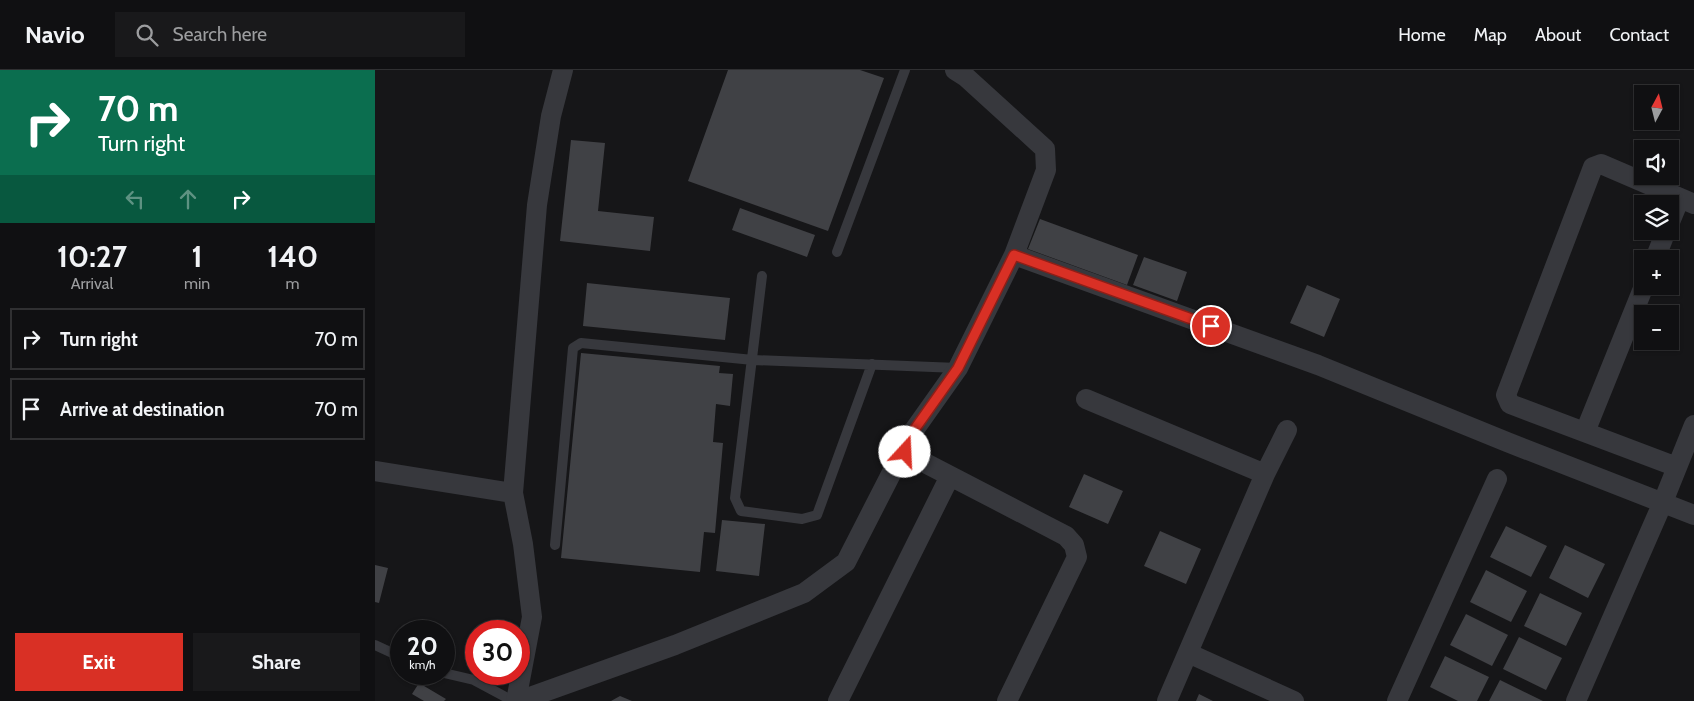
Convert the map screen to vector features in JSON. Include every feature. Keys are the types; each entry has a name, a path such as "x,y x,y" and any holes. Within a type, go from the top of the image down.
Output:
{"street":[{"path":"516,701 532,617 523,544 513,492 537,205 551,116 563,70"},
{"path":"516,701 675,645 804,593 845,562 912,433 958,368 1014,255 1046,170 1045,149 963,72"},
{"path":"1677,467 1510,404 1506,395 1593,168 1601,164 1687,201 1679,211"},
{"path":"1014,255 1318,365 1694,515"},
{"path":"1585,432 1640,295"},
{"path":"1086,400 1265,474"},
{"path":"1576,701 1663,502 1694,425"},
{"path":"1167,701 1265,474 1287,430"},
{"path":"902,451 1066,536 1074,545 1077,557 1007,701"},
{"path":"375,471 513,492"},
{"path":"838,701 950,476"},
{"path":"1397,701 1497,479"},
{"path":"1188,653 1294,701"}],"lane":[{"path":"837,252 905,70"},
{"path":"762,276 735,498 741,512 802,519 817,515 872,364"},
{"path":"555,545 573,348 581,343 753,360 958,368"},
{"path":"375,645 390,652"},
{"path":"455,676 474,680 516,701"}],"building":[{"path":"728,70 860,70 884,78 828,231 688,181"},
{"path":"571,140 605,143 598,211 654,217 650,251 560,241"},
{"path":"740,208 815,235 807,257 732,230"},
{"path":"1040,219 1138,255 1127,285 1028,249"},
{"path":"1144,257 1187,272 1177,301 1133,285"},
{"path":"587,283 730,298 725,340 583,326"},
{"path":"1307,285 1340,299 1324,337 1290,323"},
{"path":"581,353 720,366 719,373 733,374 730,406 716,404 713,442 723,443 715,533 704,532 700,572 561,558"},
{"path":"1084,474 1123,491 1108,524 1069,507"},
{"path":"722,520 765,524 759,576 716,571"},
{"path":"1506,526 1547,546 1531,577 1490,557"},
{"path":"1160,531 1201,549 1186,584 1144,566"},
{"path":"1565,545 1605,564 1588,598 1549,578"},
{"path":"375,565 388,568 379,603 375,602"},
{"path":"1486,570 1527,591 1511,622 1470,602"},
{"path":"1540,593 1582,613 1566,646 1524,626"},
{"path":"1466,614 1508,635 1492,666 1450,645"},
{"path":"1519,637 1562,658 1546,690 1503,669"},
{"path":"1445,656 1489,677 1477,701 1458,701 1430,687"},
{"path":"1500,680 1543,701 1489,701"},
{"path":"418,685 422,685 446,699 444,701 424,701 412,694"},
{"path":"1199,694 1213,701 1196,701"},
{"path":"620,696 632,701 611,701"}],"route":[{"path":"905,452 902,451 912,433 958,368 1014,255 1211,326"}]}
